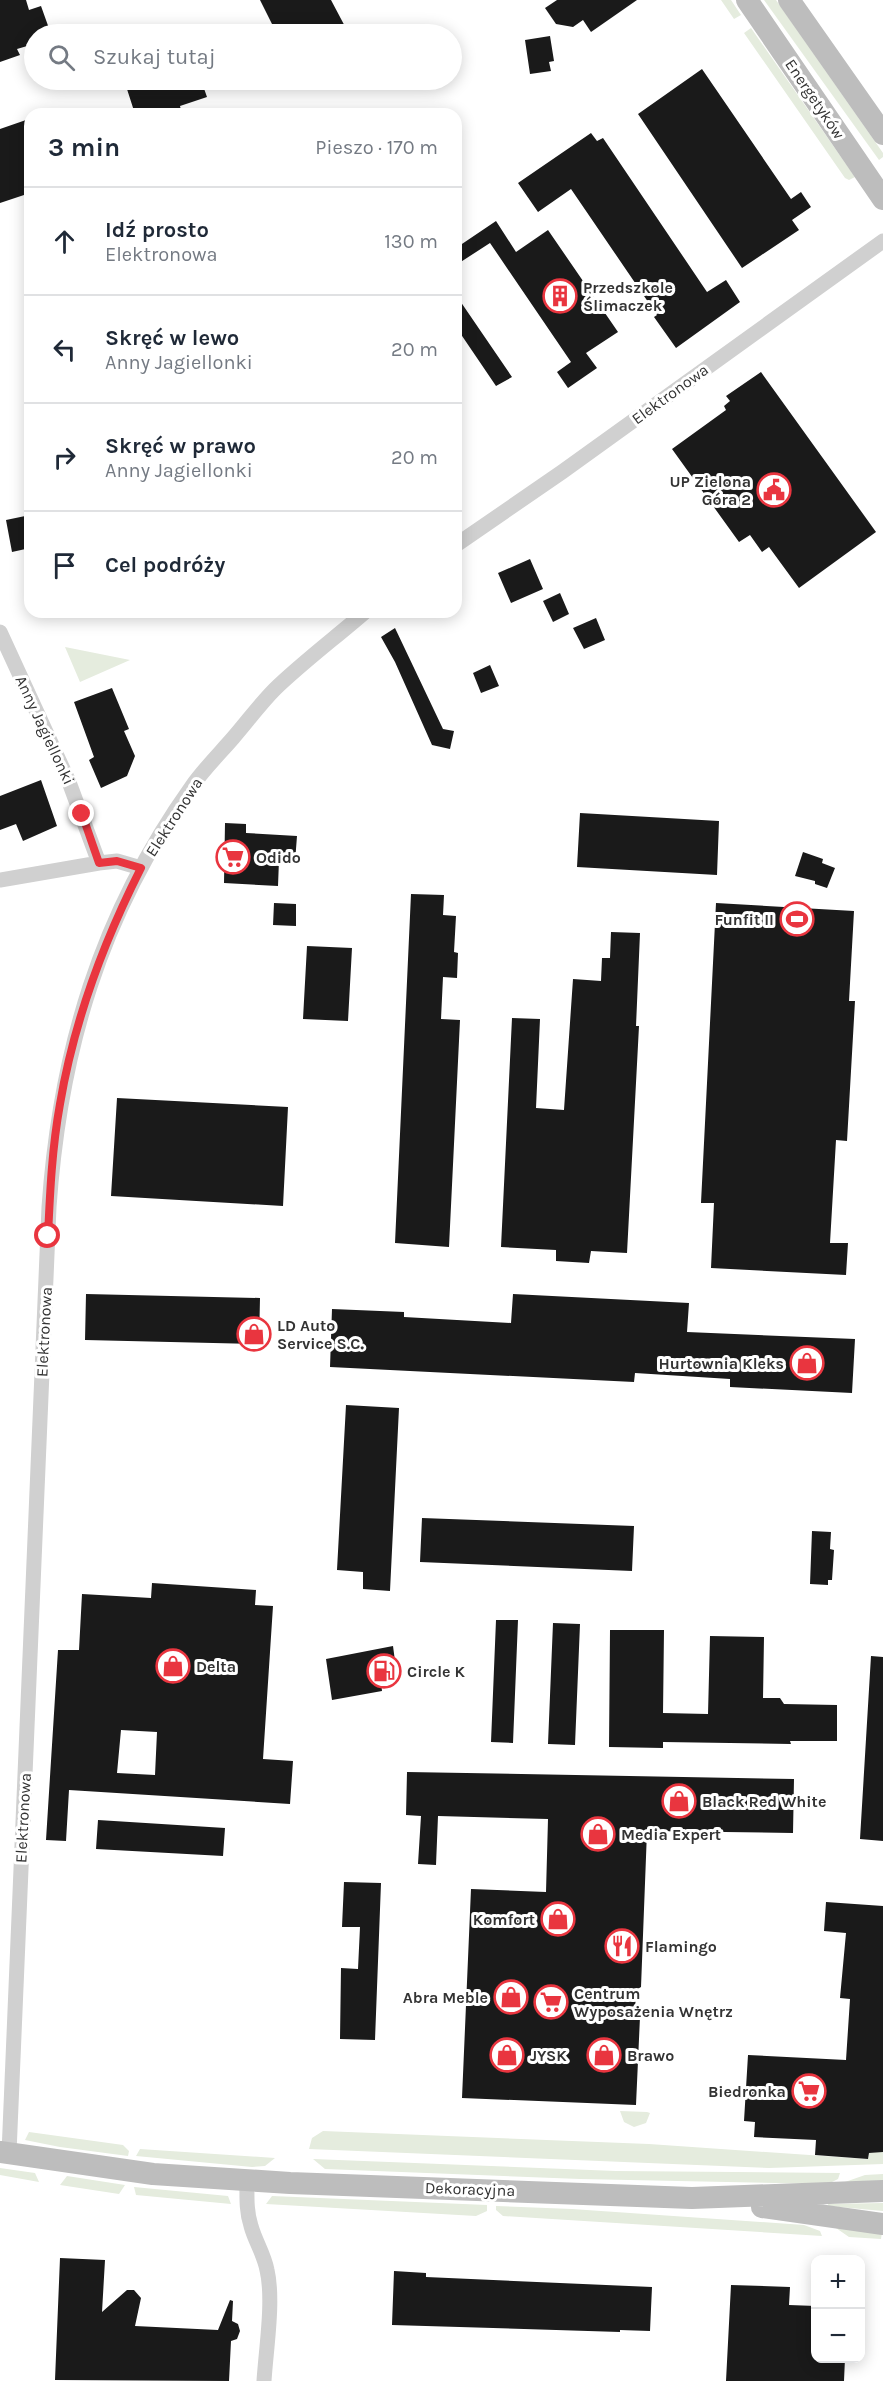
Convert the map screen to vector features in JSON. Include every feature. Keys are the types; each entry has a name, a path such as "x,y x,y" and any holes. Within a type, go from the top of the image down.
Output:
{"street":[{"name":"Energetyków","path":"747,0 883,199"},
{"path":"789,0 883,134"},
{"name":"Elektronowa","path":"462,541 571,466 883,241"},
{"name":"Elektronowa","path":"4,2152 53,1155 69,1059 87,994 118,915 162,831 193,784 274,690 358,618"},
{"name":"Anny Jagiellonki","path":"0,632 69,782 99,863"},
{"path":"0,880 117,861 141,868"},
{"name":"Dekoracyjna","path":"4,2152 153,2174 247,2180 692,2198 883,2191"},
{"path":"247,2180 246,2209 251,2229 261,2248 268,2272 269,2298 264,2381"},
{"name":"Dekoracyjna","path":"692,2198 883,2224"}],"shaded area":[{"path":"721,0 731,0 741,15 734,19"},
{"path":"764,0 776,0 883,153 883,157 879,160"},
{"path":"751,28 855,177 849,180 845,178 744,33"},
{"path":"65,647 130,660 80,682"},
{"path":"620,2111 650,2113 646,2123 634,2127 624,2122"},
{"path":"323,2131 649,2144 868,2159 869,2153 883,2151 883,2164 769,2168 309,2149 312,2138"},
{"path":"29,2132 123,2145 129,2151 128,2156 25,2140"},
{"path":"140,2149 275,2158 265,2166 252,2167 136,2156"},
{"path":"313,2159 616,2171 840,2173 838,2179 828,2184 580,2179 325,2169"},
{"path":"0,2168 35,2173 39,2182 0,2175"},
{"path":"883,2174 883,2182 845,2182 865,2175"},
{"path":"67,2176 125,2185 119,2194 60,2185"},
{"path":"134,2187 228,2196 231,2204 136,2195"},
{"path":"272,2196 487,2205 487,2211 476,2216 266,2204"},
{"path":"883,2203 883,2211 828,2206 828,2204"},
{"path":"496,2206 804,2225 820,2231 822,2236 503,2216 496,2210"},
{"path":"836,2228 882,2232 881,2239 849,2237"}],"building":[{"path":"0,0 26,0 29,10 41,6 47,24 24,24 24,47 17,49 20,55 0,62"},
{"path":"260,0 331,0 344,24 272,24"},
{"path":"557,0 637,0 591,32 583,20 573,27 556,24 545,8"},
{"path":"550,36 554,61 549,62 551,71 530,74 525,40"},
{"path":"702,69 791,199 801,192 811,207 792,220 799,230 742,268 638,114"},
{"path":"127,90 205,90 207,97 180,106 180,108 133,108"},
{"path":"24,121 24,195 0,203 0,129"},
{"path":"591,133 597,141 603,138 707,292 726,280 740,302 676,348 654,317 657,315 571,189 538,212 518,183"},
{"name":"Przedszkole Ślimaczek","path":"496,221 516,252 548,230 618,332 586,353 597,368 568,388 557,372 571,362 490,243 462,261 462,244"},
{"path":"462,304 512,377 496,386 462,336"},
{"name":"UP Zielona Góra 2","path":"761,372 876,532 799,588 769,547 762,552 750,535 739,542 672,449 726,410 724,406 730,401 726,396"},
{"path":"24,516 24,549 12,552 6,520"},
{"path":"530,559 543,589 511,603 498,573"},
{"path":"560,593 569,614 553,622 543,601"},
{"path":"596,618 605,640 584,649 573,628"},
{"path":"395,628 443,729 454,731 450,749 432,745 395,662 381,637"},
{"path":"490,665 499,686 481,693 473,673"},
{"path":"112,688 129,729 124,731 135,756 127,776 101,788 89,760 94,757 74,702"},
{"path":"41,780 57,826 23,841 16,824 0,830 0,796"},
{"path":"580,813 719,821 717,875 577,867"},
{"path":"225,823 246,824 246,833 297,836 295,862 279,860 278,886 224,883"},
{"path":"803,852 823,859 822,863 835,868 827,888 815,884 815,881 795,876"},
{"path":"411,894 444,895 443,915 456,916 454,952 458,953 457,978 443,977 441,1019 460,1020 449,1247 395,1243"},
{"path":"274,903 296,904 296,926 273,925"},
{"path":"716,903 854,911 849,1001 855,1001 847,1141 836,1140 830,1243 848,1243 846,1275 711,1268 714,1203 701,1203"},
{"path":"611,932 640,933 636,1026 639,1026 627,1253 591,1251 589,1263 556,1261 556,1250 501,1247 512,1018 540,1019 536,1108 564,1110 573,979 601,981 602,958 610,958"},
{"path":"307,946 352,948 348,1021 303,1019"},
{"path":"117,1098 288,1107 283,1206 111,1196"},
{"path":"86,1294 260,1298 259,1344 85,1340"},
{"path":"513,1294 689,1303 687,1332 855,1339 852,1393 730,1387 730,1379 635,1373 634,1382 330,1367 332,1309 404,1312 404,1317 511,1323"},
{"path":"346,1405 399,1408 390,1591 363,1589 363,1572 337,1570"},
{"path":"422,1518 634,1526 632,1571 420,1562"},
{"path":"812,1531 831,1532 830,1549 834,1550 832,1580 828,1580 828,1585 810,1584"},
{"name":"Delta","path":"152,1583 256,1590 255,1605 273,1606 263,1759 293,1761 290,1804 69,1790 66,1841 46,1840 58,1650 79,1650 82,1594 151,1598","holes":["121,1730 157,1732 155,1775 117,1773"]},
{"path":"496,1620 518,1620 513,1743 491,1742"},
{"path":"553,1623 580,1624 575,1745 548,1744"},
{"path":"610,1630 664,1630 663,1713 708,1714 710,1636 764,1637 763,1698 780,1698 784,1704 837,1705 837,1741 790,1741 791,1744 663,1742 663,1748 609,1747"},
{"path":"393,1646 395,1661 389,1663 391,1680 381,1682 382,1691 332,1700 326,1659"},
{"path":"871,1656 883,1657 883,1841 860,1839"},
{"path":"407,1772 794,1779 793,1833 647,1831 641,1987 636,1990 635,2014 640,2017 636,2105 462,2098 471,1889 546,1892 548,1819 438,1816 436,1865 418,1864 421,1816 406,1815"},
{"path":"98,1820 225,1828 223,1856 96,1849"},
{"path":"344,1882 381,1883 375,2040 340,2039 341,1968 358,1969 360,1927 342,1927"},
{"path":"826,1902 883,1906 883,2152 869,2153 868,2159 815,2155 816,2140 754,2137 755,2122 744,2121 748,2055 846,2060 850,1999 840,1998 846,1933 824,1931"},
{"path":"60,2258 105,2260 102,2312 127,2290 134,2290 141,2298 135,2326 218,2330 230,2300 233,2301 232,2321 238,2324 240,2331 237,2339 231,2341 229,2381 55,2380"},
{"path":"394,2271 426,2273 426,2277 652,2287 650,2331 392,2325"},
{"path":"731,2285 790,2287 789,2305 811,2306 811,2363 845,2363 844,2381 726,2381"}],"place":[{"name":"Przedszkole Ślimaczek","path":"560,296"},
{"name":"UP Zielona Góra 2","path":"774,490"},
{"name":"Odido","path":"233,857"},
{"name":"Funfit II","path":"797,919"},
{"name":"LD Auto Service S.C.","path":"254,1334"},
{"name":"Hurtownia Kleks","path":"807,1363"},
{"name":"Delta","path":"173,1666"},
{"name":"Circle K","path":"384,1671"},
{"name":"Black Red White","path":"679,1801"},
{"name":"Media Expert","path":"598,1834"},
{"name":"Komfort","path":"558,1919"},
{"name":"Flamingo","path":"622,1946"},
{"name":"Abra Meble","path":"511,1997"},
{"name":"Centrum Wyposażenia Wnętrz","path":"551,2002"},
{"name":"JYSK","path":"507,2055"},
{"name":"Brawo","path":"604,2055"},
{"name":"Biedronka","path":"809,2091"}],"route":[{"path":"48,1236 53,1155 71,1048 102,952 141,868 117,861 99,863 82,814"}]}
